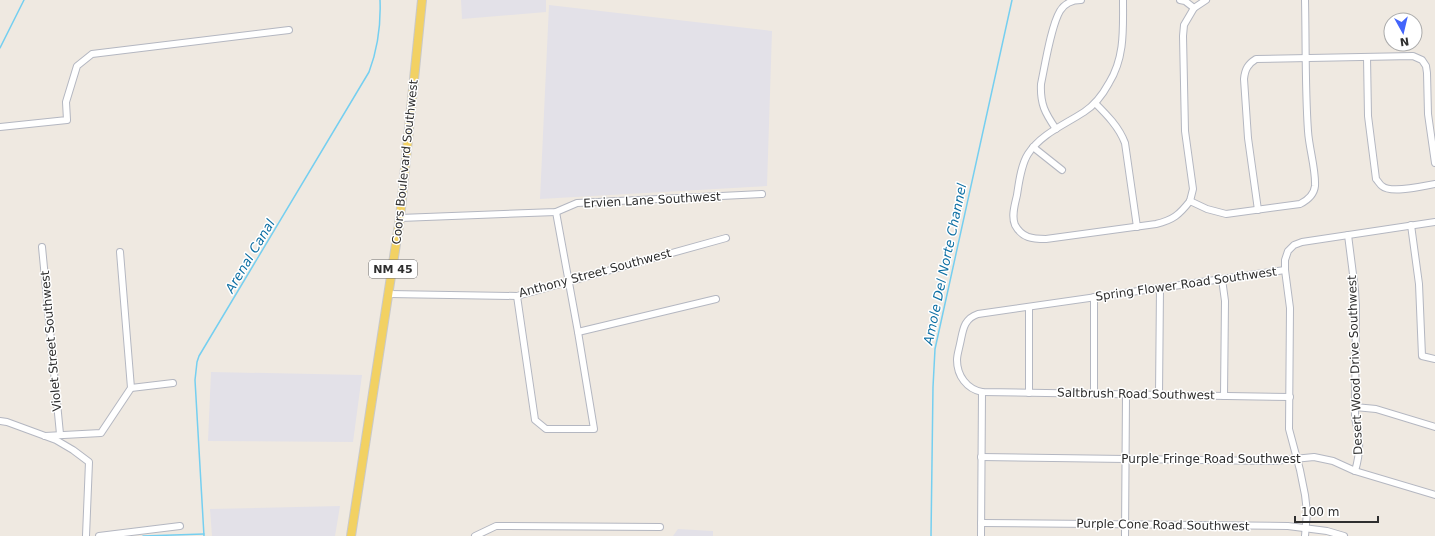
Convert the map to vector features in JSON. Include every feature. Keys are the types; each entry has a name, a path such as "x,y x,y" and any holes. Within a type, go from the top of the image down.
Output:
{"main road":[{"name":"Coors Boulevard Southwest","path":"351,536 400,218 422,0"}],"street":[{"path":"1056,129 1044,111 1041,89 1056,20 1060,11 1066,4 1075,0 1081,0"},
{"path":"1123,0 1122,41 1119,60 1113,77 1095,103 1084,112 1039,140 1025,160 1014,206 1014,223 1020,232 1027,237 1034,239 1156,224 1179,215 1190,202 1193,189 1185,131 1182,36 1184,25 1194,8 1206,0"},
{"path":"1180,0 1185,1 1194,8"},
{"path":"1190,202 1207,209 1226,214 1300,204 1312,195 1315,185 1309,140 1305,0"},
{"path":"0,127 67,120 66,102 76,66 92,54 289,30"},
{"path":"1258,210 1245,109 1245,71 1249,64 1256,59 1413,56 1422,60 1426,66 1427,73 1428,114 1435,163"},
{"path":"1367,57 1368,116 1376,178 1382,187 1397,190 1435,184"},
{"path":"1095,103 1116,127 1122,135 1125,143 1137,227"},
{"path":"1033,147 1062,170"},
{"name":"Ervien Lane Southwest","path":"400,218 556,212 577,203 762,194"},
{"path":"517,296 535,420 546,429 594,429 556,212"},
{"name":"Spring Flower Road Southwest","path":"982,392 971,388 966,384 959,371 957,360 964,326 970,317 978,314 1285,270 1285,260 1288,251 1294,245 1302,242 1435,222"},
{"path":"1411,225 1419,284 1422,356 1435,359"},
{"name":"Desert Wood Drive Southwest","path":"1348,235 1355,290 1355,418 1360,446 1359,458 1355,471"},
{"name":"Anthony Street Southwest","path":"389,294 517,296 726,238"},
{"name":"Violet Street Southwest","path":"42,247 60,434"},
{"path":"45,436 101,433 130,388 120,252"},
{"path":"1285,270 1290,308 1289,429 1305,495 1307,512 1305,536"},
{"path":"1222,279 1225,301 1224,396"},
{"path":"1159,395 1160,288"},
{"path":"1094,298 1094,394"},
{"path":"578,332 716,299"},
{"path":"1029,307 1029,393"},
{"path":"130,388 173,383"},
{"path":"981,536 982,392"},
{"name":"Saltbrush Road Southwest","path":"982,392 1290,397"},
{"path":"1125,536 1126,395"},
{"path":"1355,407 1376,409 1435,426"},
{"path":"0,421 7,422 56,440 89,462 86,536"},
{"name":"Purple Fringe Road Southwest","path":"981,457 1274,461 1297,458 1314,458 1333,462 1355,471 1435,495"},
{"name":"Purple Cone Road Southwest","path":"981,523 1270,526 1305,528 1327,531 1344,536"},
{"path":"98,536 180,526"},
{"path":"475,536 496,526 660,527"}],"shaded area":[{"path":"461,0 546,0 546,12 462,19"},
{"path":"549,5 772,31 767,186 540,199"},
{"path":"211,372 362,375 353,442 208,441"},
{"path":"340,506 335,536 212,536 210,509"},
{"path":"678,529 713,531 713,536 673,536"}],"waterway":[{"path":"0,48 24,0"},
{"name":"Arenal Canal","path":"204,536 195,380 197,362 199,356 369,72 375,54 378,36 380,0"},
{"name":"Amole Del Norte Channel","path":"931,536 935,349 1012,0"},
{"path":"143,536 204,534"}]}
